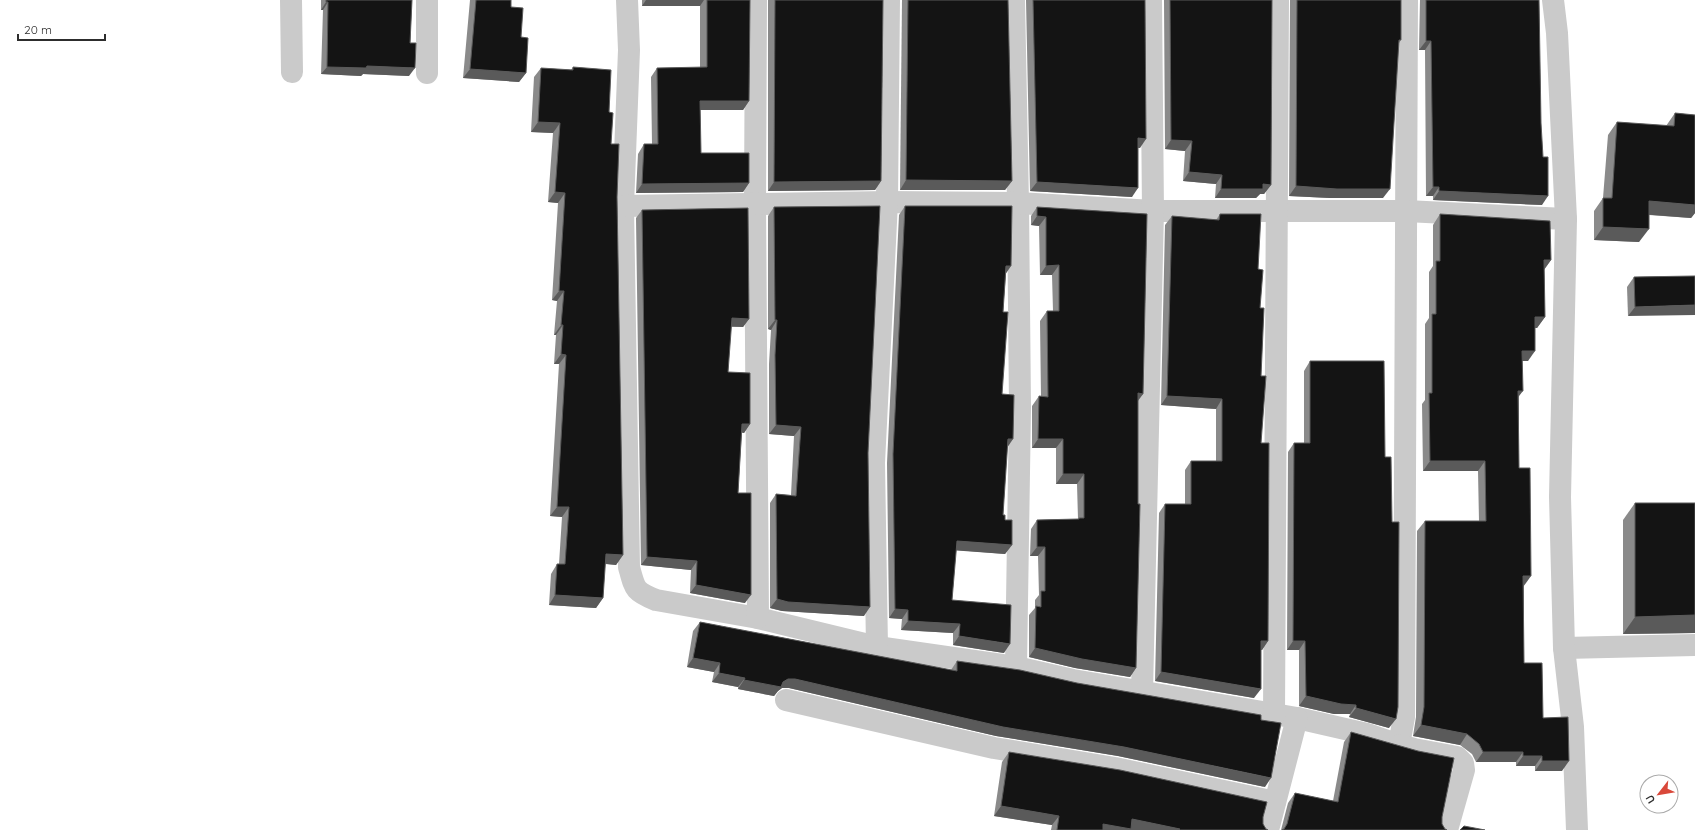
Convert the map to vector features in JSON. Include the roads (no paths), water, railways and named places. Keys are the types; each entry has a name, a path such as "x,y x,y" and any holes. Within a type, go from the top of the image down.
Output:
{"street":[{"path":"291,0 292,72"},
{"path":"427,0 427,73"},
{"path":"628,0 629,50 623,206 629,567 634,587 641,594 656,600 758,618 877,646 1016,667 1073,680 1297,718 1367,734 1399,745 1457,757 1463,763 1464,770 1447,830"},
{"path":"756,0 755,203 758,618"},
{"path":"877,646 874,463 886,202 889,0"},
{"path":"1014,0 1020,408 1016,667"},
{"path":"1142,692 1153,211 1151,0"},
{"path":"1274,715 1278,0"},
{"path":"1399,745 1404,717 1407,0"},
{"path":"1553,0 1557,33 1566,219 1560,497 1564,648 1573,727 1577,830"},
{"path":"623,206 886,202 1018,203 1153,211 1406,211 1566,219"},
{"path":"1564,648 1695,645"},
{"path":"786,700 994,748 1115,768 1275,802"},
{"path":"1268,830 1297,718"}]}
